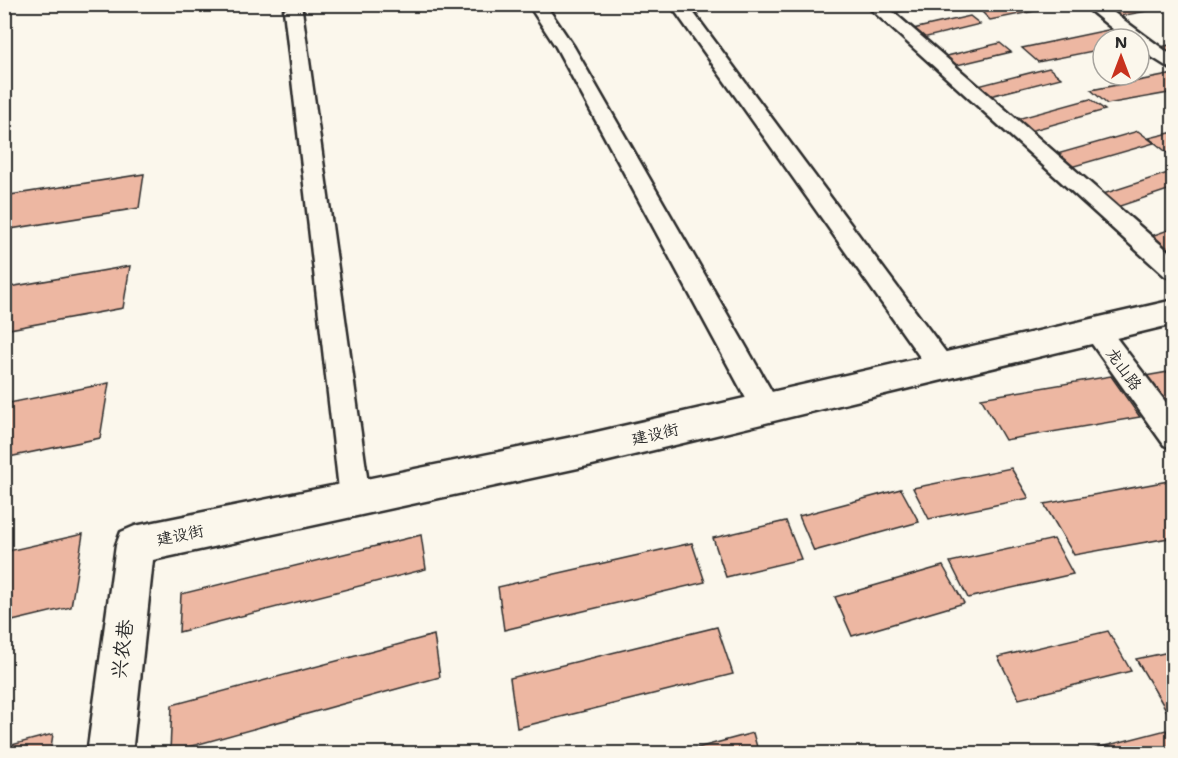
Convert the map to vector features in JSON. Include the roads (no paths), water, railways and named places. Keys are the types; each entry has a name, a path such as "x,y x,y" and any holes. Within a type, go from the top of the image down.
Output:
{"street":[{"path":"536,4 565,47 766,408"},
{"path":"678,4 941,366"},
{"path":"873,4 1173,270"},
{"path":"1090,4 1121,27"},
{"path":"292,10 355,498"},
{"path":"1151,50 1173,66"},
{"name":"建设街","path":"135,545 592,449 1173,312"},
{"name":"龙山路","path":"1096,330 1173,436"},
{"name":"兴农巷","path":"109,753 135,545"}]}
